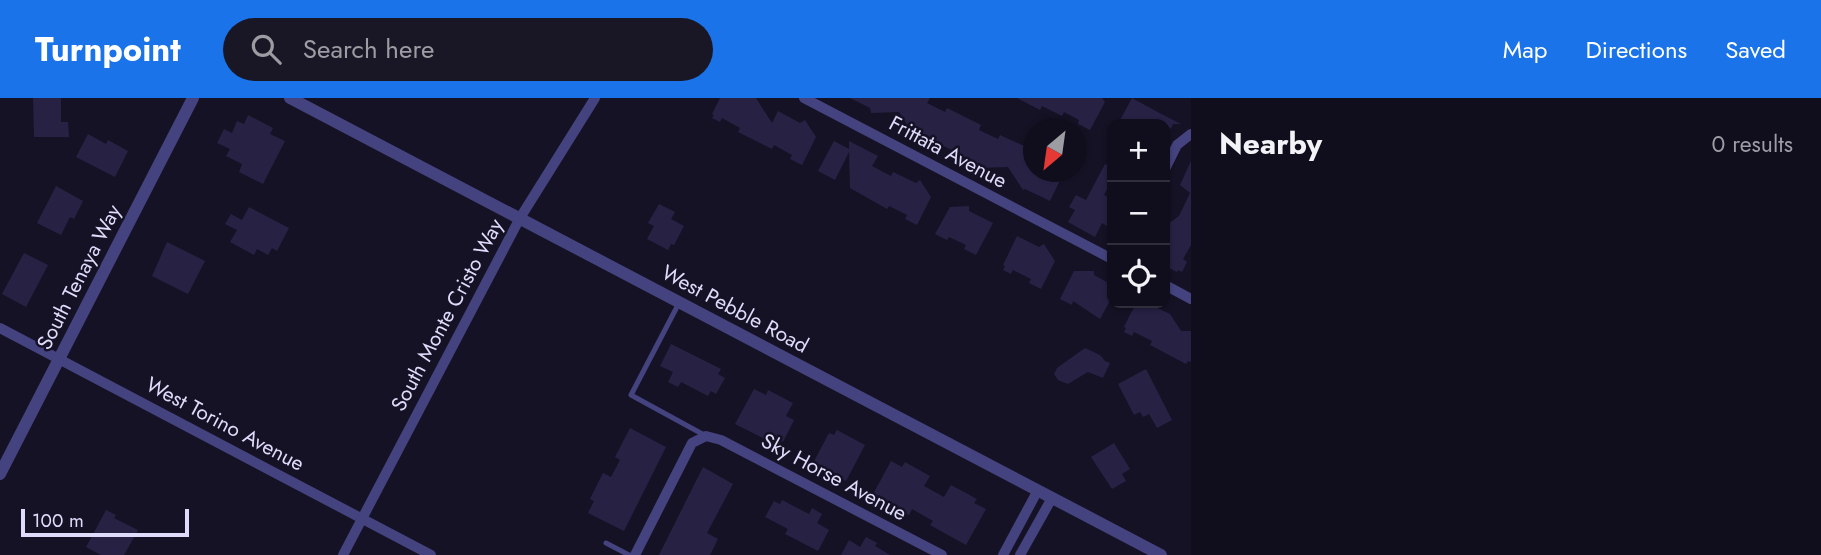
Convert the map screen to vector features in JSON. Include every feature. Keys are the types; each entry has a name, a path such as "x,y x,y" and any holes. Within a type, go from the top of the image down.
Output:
{"street":[{"name":"South Tenaya Way","path":"0,474 193,98"},
{"name":"West Pebble Road","path":"290,98 1161,555"},
{"name":"South Monte Cristo Way","path":"343,555 520,218 595,98"},
{"name":"Frittata Avenue","path":"804,98 1107,255"},
{"path":"1170,159 1177,145 1191,134"},
{"path":"1170,288 1191,299"},
{"name":"West Torino Avenue","path":"0,328 431,555"},
{"path":"635,555 692,443 706,436"},
{"name":"Sky Horse Avenue","path":"706,436 721,440 942,555"},
{"path":"1005,551 1038,490"},
{"path":"1020,555 1052,498"}],"lane":[{"path":"680,302 631,395 706,436"},
{"path":"606,543 629,555"},
{"path":"1005,551 1020,555"}],"building":[{"path":"33,98 61,98 61,122 68,122 69,137 34,137"},
{"path":"720,98 756,98 772,123 778,111 800,123 805,120 816,137 802,165 790,159 792,155 774,145 772,149 738,132 740,128 722,118 720,122 712,118"},
{"path":"850,98 930,98 927,103 945,112 947,108 981,125 979,130 998,139 1000,135 1023,145 1023,182 1059,182 1050,201 1023,190 1008,167 978,168 978,164 942,145 916,134 914,136 899,112 871,113 870,108"},
{"path":"1017,98 1102,98 1105,102 1090,130 1086,128 1086,119 1077,119 1064,112 1062,116 1042,106 1040,110"},
{"path":"1132,98 1181,124 1173,124 1171,129 1170,119 1121,119"},
{"path":"248,115 273,128 270,134 285,141 263,184 239,172 242,164 226,156 230,149 217,143 224,129 232,133 237,121 244,124"},
{"path":"88,134 106,144 108,140 128,151 115,177 76,157"},
{"path":"834,141 849,149 849,141 878,156 872,166 891,176 893,172 916,183 920,180 931,197 917,225 905,219 907,215 889,206 887,209 850,188 849,152 835,180 818,171"},
{"path":"1191,161 1191,245 1183,259 1187,262 1182,272 1177,272 1170,268 1170,222 1179,216 1190,193 1180,185"},
{"path":"1105,164 1107,165 1107,189 1104,195 1107,196 1107,226 1102,223 1095,237 1068,222 1075,210 1069,207 1076,195 1086,200"},
{"path":"56,186 83,201 74,219 70,217 61,235 37,223"},
{"path":"659,204 675,212 671,219 684,226 674,245 671,244 668,250 647,239 654,226 648,223"},
{"path":"969,206 969,211 993,223 976,255 964,249 966,245 935,234 950,207"},
{"path":"249,207 289,228 277,251 272,248 268,255 257,249 254,255 230,242 237,230 225,224 231,214 242,220"},
{"path":"1017,236 1039,247 1044,244 1055,261 1041,289 1029,283 1031,279 1013,270 1011,274 1003,270"},
{"path":"167,242 205,261 188,294 152,276"},
{"path":"24,253 48,265 26,307 2,294"},
{"path":"1074,271 1094,271 1094,275 1107,282 1107,306 1100,319 1073,301 1072,305 1060,299"},
{"path":"1134,308 1157,308 1170,314 1181,331 1191,331 1191,362 1186,364 1150,345 1152,341 1134,332 1132,336 1124,332"},
{"path":"671,344 721,369 718,374 725,378 716,394 711,391 708,396 681,382 678,387 668,382 673,372 660,366"},
{"path":"1085,348 1110,363 1103,378 1088,372 1068,384 1058,380 1054,374 1057,368"},
{"path":"1146,369 1172,420 1157,428 1149,414 1143,417 1140,412 1134,415 1118,384"},
{"path":"754,389 766,395 768,390 793,403 786,416 794,420 783,442 775,438 773,443 735,424"},
{"path":"630,428 666,447 624,531 588,513 594,501 590,499 603,473 611,477 620,460 615,457"},
{"path":"837,430 865,445 846,481 812,465 829,433 834,435"},
{"path":"1114,443 1130,469 1122,474 1126,481 1112,489 1091,457"},
{"path":"891,461 902,467 905,462 930,476 924,486 944,497 951,485 977,499 974,503 986,509 966,545 930,525 933,521 912,509 909,515 872,496"},
{"path":"703,467 733,484 707,533 718,539 710,555 659,555"},
{"path":"782,500 809,514 812,508 822,514 817,523 829,530 818,551 785,534 788,529 765,517 774,501 780,504"},
{"path":"106,510 116,515 114,518 138,530 124,555 101,555 86,547"},
{"path":"866,537 890,555 841,555 849,540 860,547"}]}
